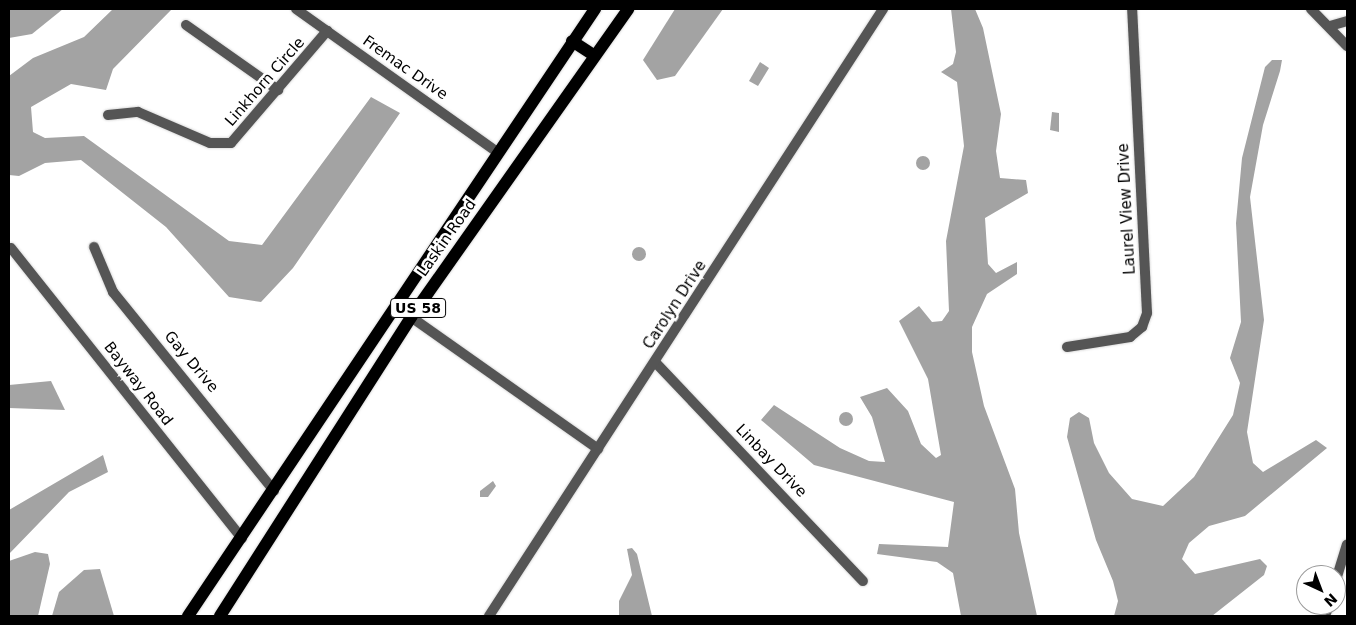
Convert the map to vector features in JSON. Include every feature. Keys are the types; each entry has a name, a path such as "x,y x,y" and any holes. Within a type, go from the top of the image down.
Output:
{"main road":[{"name":"Laskin Road","path":"188,616 274,491 497,152 595,9"},
{"name":"Laskin Road","path":"220,616 411,317 628,9"},
{"path":"572,41 595,56"}],"street":[{"name":"Fremac Drive","path":"296,9 497,152"},
{"name":"Carolyn Drive","path":"489,616 883,9"},
{"name":"Laurel View Drive","path":"1067,347 1130,337 1142,327 1147,312 1132,9"},
{"path":"1311,9 1330,26 1347,46"},
{"path":"1330,26 1347,21"},
{"path":"186,26 278,90"},
{"name":"Linkhorn Circle","path":"108,115 138,112 210,143 224,144 242,134 327,31"},
{"name":"Gay Drive","path":"94,247 113,292 274,491"},
{"name":"Bayway Road","path":"11,248 242,538"},
{"path":"411,317 598,449"},
{"name":"Linbay Drive","path":"655,362 863,581"},
{"path":"1341,565 1347,546"}],"shaded area":[{"path":"9,9 63,9 32,34 9,38"},
{"path":"113,9 172,9 113,69 106,90 71,84 31,107 33,132 45,138 84,136 229,241 262,245 371,97 400,113 293,268 261,302 229,297 166,227 81,160 45,163 19,176 9,175 9,76 33,58 84,37"},
{"path":"675,9 723,9 675,76 657,80 643,60"},
{"path":"951,9 975,9 983,28 1001,114 996,151 1000,178 1026,180 1028,193 985,218 988,264 996,273 1017,262 1017,274 987,294 972,327 972,352 984,406 1015,489 1019,533 1037,616 961,616 953,573 937,562 877,554 879,544 948,547 954,502 814,465 761,420 774,405 840,448 869,461 885,462 872,417 860,397 887,388 908,411 921,444 936,458 941,455 928,379 899,321 919,306 932,322 942,321 949,311 946,241 964,146 957,82 941,72 953,64 956,52"},
{"path":"1272,60 1282,60 1263,125 1250,197 1264,320 1247,432 1253,463 1263,472 1316,440 1327,448 1245,516 1209,526 1189,543 1182,559 1195,574 1260,559 1267,566 1264,575 1212,616 1114,616 1118,601 1113,581 1096,540 1067,437 1070,418 1079,412 1089,418 1094,443 1109,473 1132,499 1163,506 1194,477 1233,415 1240,383 1230,358 1241,322 1236,223 1242,158 1265,67"},
{"path":"760,62 769,68 758,86 749,81"},
{"path":"1052,112 1059,113 1059,132 1050,130"},
{"path":"920,156 926,156 930,163 926,170 920,170 916,166 916,160"},
{"path":"636,247 642,247 646,254 642,261 636,261 632,257 632,251"},
{"path":"51,381 65,410 9,408 9,385"},
{"path":"843,412 849,412 853,419 849,426 843,426 839,422 839,416"},
{"path":"103,455 108,472 69,492 9,554 9,510"},
{"path":"493,481 496,486 488,497 480,497 480,491"},
{"path":"632,548 637,554 652,616 619,616 619,601 632,575 627,549"},
{"path":"35,552 48,554 50,564 38,616 9,616 9,561"},
{"path":"100,569 114,616 52,616 59,592 84,570"}]}
